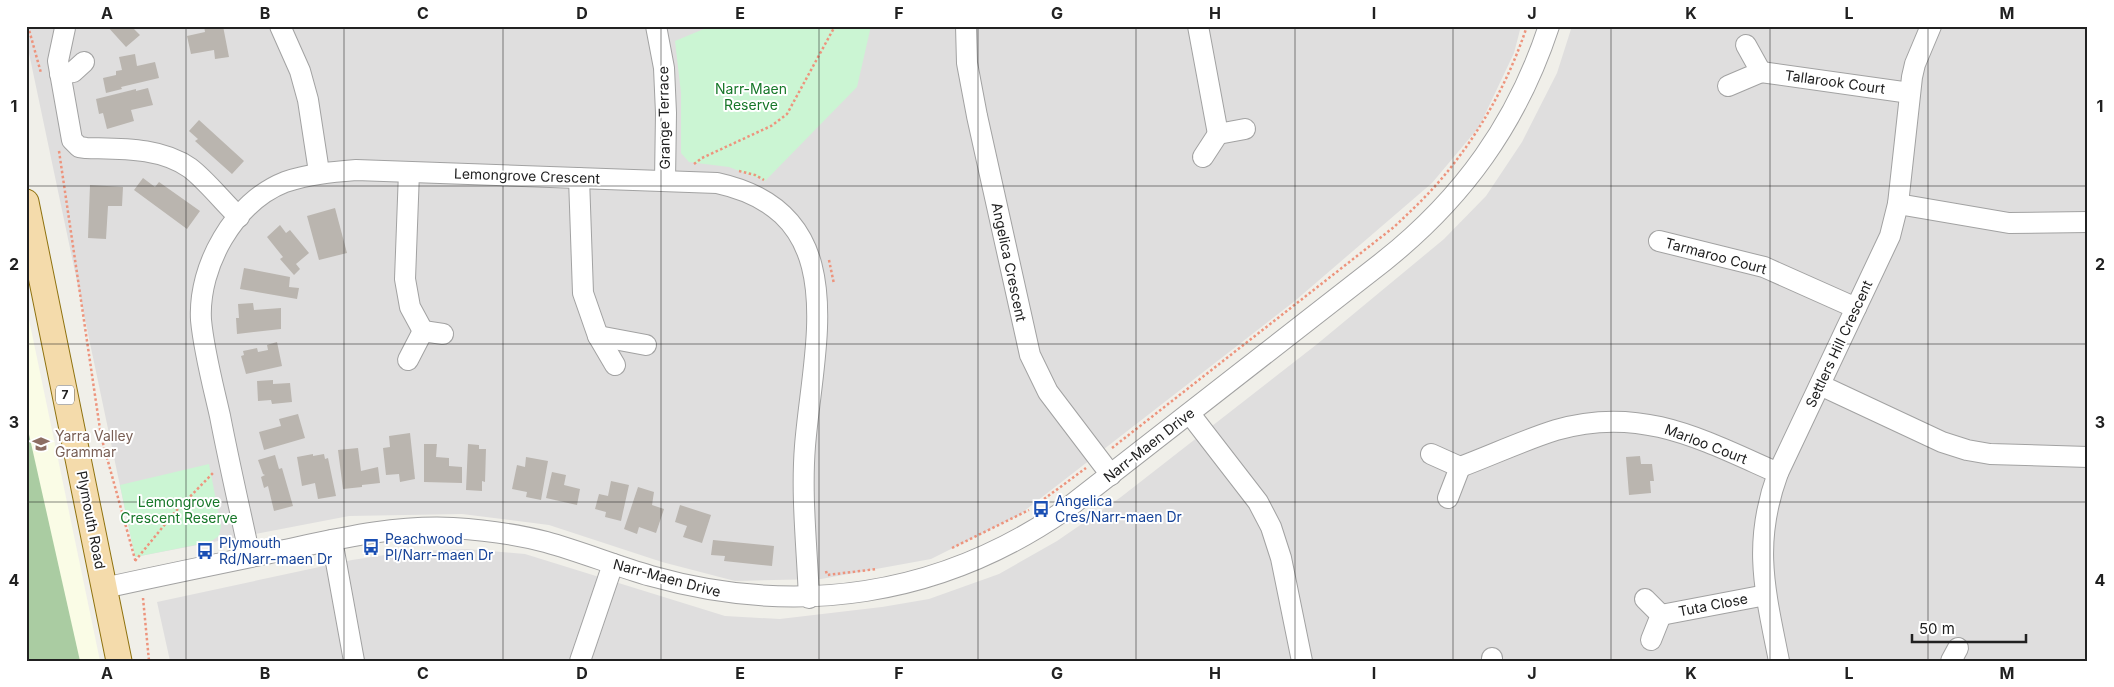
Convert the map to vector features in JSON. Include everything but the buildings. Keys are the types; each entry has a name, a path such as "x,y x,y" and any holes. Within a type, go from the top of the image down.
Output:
{"main road":[{"name":"Plymouth Road","path":"26,202 119,661"}],"street":[{"path":"280,26 300,71 308,100 319,172"},
{"name":"Grange Terrace","path":"656,26 664,68 666,113 665,181"},
{"name":"Angelica Crescent","path":"966,26 968,62 977,116 1030,355 1048,392 1111,475"},
{"path":"1198,26 1218,134 1203,157"},
{"name":"Narr-Maen Drive","path":"104,588 386,530 451,528 519,536 548,543 649,576 716,592 757,596 809,598 878,589 925,578 970,562 1020,539 1047,522 1190,414 1406,243 1448,202 1484,157 1510,116 1532,72 1549,26"},
{"name":"Settlers Hill Crescent","path":"1779,661 1762,564 1763,528 1771,494 1778,473 1890,236 1898,204 1915,64 1931,26"},
{"path":"65,28 58,62 51,74 72,140 79,147 133,150 158,154 190,168 239,217"},
{"path":"1728,86 1761,72 1746,45"},
{"path":"51,74 73,72 84,62"},
{"name":"Tallarook Court","path":"1761,72 1910,93"},
{"path":"1218,134 1245,129"},
{"name":"Lemongrove Crescent","path":"250,557 228,458 201,319 207,271 221,240 239,217 259,197 284,183 319,172 356,170 717,183 748,192 776,209 787,220 810,256 816,282 817,326 804,455 809,598"},
{"path":"409,172 405,279 410,307 423,331"},
{"path":"579,178 583,293 598,336 615,365"},
{"path":"1898,204 2009,223 2088,222"},
{"name":"Tarmaroo Court","path":"1659,241 1764,268 1856,308"},
{"path":"423,331 443,334"},
{"path":"408,360 423,331"},
{"path":"598,336 646,345"},
{"path":"1820,385 1936,439 1961,448 1990,454 2088,457"},
{"path":"1190,414 1258,502 1271,527 1281,558 1302,661"},
{"name":"Marloo Court","path":"1460,467 1555,430 1577,425 1618,421 1637,422 1674,430 1778,473"},
{"path":"1431,454 1460,467 1448,498"},
{"path":"332,540 354,661"},
{"path":"580,661 613,564"},
{"name":"Tuta Close","path":"1661,616 1766,595"},
{"name":"Tuta Close","path":"1645,599 1661,616"},
{"name":"Tuta Close","path":"1651,640 1661,616"}],"path":[{"path":"28,26 51,74"},
{"path":"693,166 702,158 771,126 787,114 835,26"},
{"path":"58,150 102,436 140,580 149,661"},
{"path":"135,561 174,512 228,458"}],"shaded area":[{"path":"26,26 1521,26 1514,53 1479,127 1432,183 1296,300 1019,515 931,559 821,579 735,581 662,562 549,525 462,514 349,516 135,557 26,39"},
{"path":"1572,26 2088,26 2088,661 170,661 157,602 352,560 411,551 467,549 525,554 725,616 780,619 882,607 929,599 999,574 1057,541 1121,497 1316,345 1444,239 1486,196 1522,142 1557,73"},
{"name":"Yarra Valley Grammar","path":"26,305 84,584 100,661 26,661"}],"green space":[{"name":"Narr-Maen Reserve","path":"711,26 871,26 857,87 765,181 729,167 689,162 681,153 681,93 675,41"},
{"path":"26,421 80,661 26,661"},
{"name":"Lemongrove Crescent Reserve","path":"209,464 221,526 219,536 210,542 135,557 120,485"}],"place":[{"name":"Yarra Valley Grammar","path":"41,444"},
{"name":"Angelica Cres/Narr-maen Dr","path":"1041,509"},
{"name":"Peachwood Pl/Narr-maen Dr","path":"371,547"},
{"name":"Plymouth Rd/Narr-maen Dr","path":"205,551"}]}
